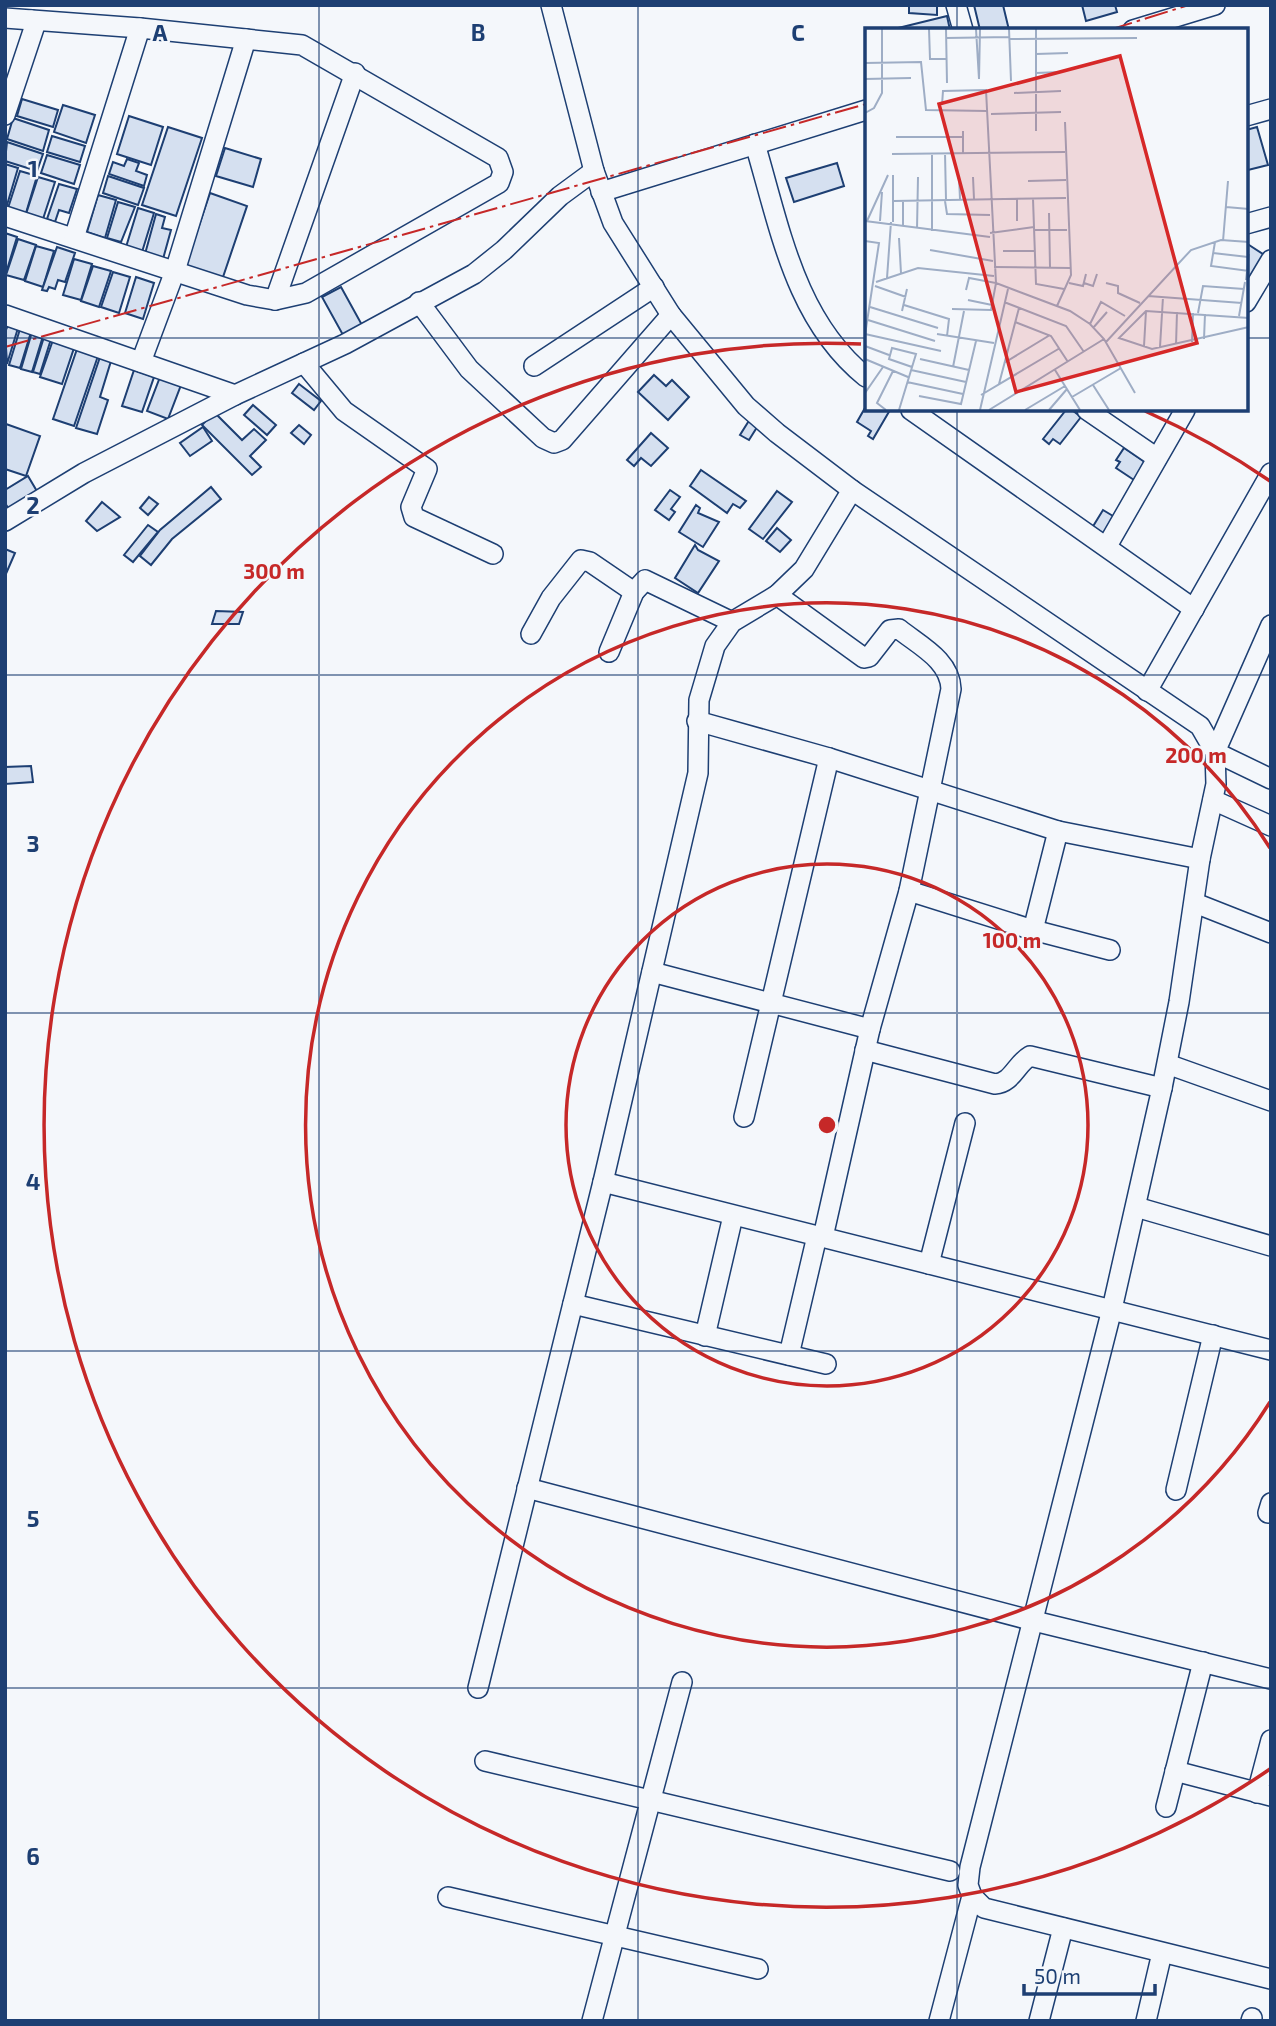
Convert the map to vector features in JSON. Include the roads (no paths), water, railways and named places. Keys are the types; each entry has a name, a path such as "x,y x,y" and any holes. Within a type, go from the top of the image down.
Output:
{"street":[{"path":"551,5 594,171 613,223 671,315 746,406 777,433 852,489 1200,726 1215,752 1271,779"},
{"path":"956,5 962,28"},
{"path":"1139,28 1214,5"},
{"path":"5,19 141,28 302,45 498,158 503,172 499,183 306,293 275,300 247,295 5,216"},
{"path":"5,115 35,26 31,20"},
{"path":"74,238 141,28"},
{"path":"141,362 175,271 246,39"},
{"path":"275,300 355,74"},
{"path":"1248,115 1271,109"},
{"path":"601,192 865,110"},
{"path":"755,144 788,256 809,310 830,343 865,376"},
{"path":"5,521 84,474 235,395 345,344 474,274 504,250 560,196 594,171"},
{"path":"1248,223 1271,217"},
{"path":"1248,300 1271,260"},
{"path":"534,366 654,287"},
{"path":"419,302 469,369 543,438 554,443 562,440 671,315"},
{"path":"5,315 235,395"},
{"path":"304,363 344,411 427,469 411,507 414,517 493,554"},
{"path":"912,411 1194,609"},
{"path":"1088,411 1157,458"},
{"path":"1107,547 1184,411"},
{"path":"1147,691 1271,473"},
{"path":"478,1688 603,1182 698,773 701,748 697,721 706,671 715,646 732,622 777,595 804,569 852,489"},
{"path":"531,634 551,598 581,560 590,562 634,592"},
{"path":"608,652 640,582 651,581 732,622"},
{"path":"777,595 864,658 869,657 894,628 899,629 944,664 950,674 951,689 909,891 870,1029 789,1355"},
{"path":"1271,625 1215,752 1216,784 1200,859 1195,903 1162,1088 1112,1309 970,1867 968,1885 972,1896 984,1908 1271,1979"},
{"path":"697,721 829,758 1058,831 1200,859"},
{"path":"744,1117 829,758"},
{"path":"1213,800 1271,826"},
{"path":"1033,930 1058,831"},
{"path":"909,891 1033,930 1110,950"},
{"path":"1195,903 1271,933"},
{"path":"652,972 870,1029"},
{"path":"865,1050 995,1084 1008,1079 1023,1060 1030,1056 1162,1088"},
{"path":"1170,1065 1271,1101"},
{"path":"929,1264 965,1123"},
{"path":"603,1182 1271,1350"},
{"path":"1136,1207 1271,1247"},
{"path":"705,1336 733,1216"},
{"path":"573,1304 826,1364"},
{"path":"1176,1490 1213,1335"},
{"path":"527,1488 1034,1621 1271,1679"},
{"path":"1166,1807 1203,1662"},
{"path":"592,2021 682,1682"},
{"path":"1175,1772 1264,1794 1271,1740"},
{"path":"485,1761 950,1871"},
{"path":"939,2021 972,1896"},
{"path":"448,1897 758,1969"},
{"path":"1040,2021 1063,1928"},
{"path":"1146,2021 1162,1953"}]}
